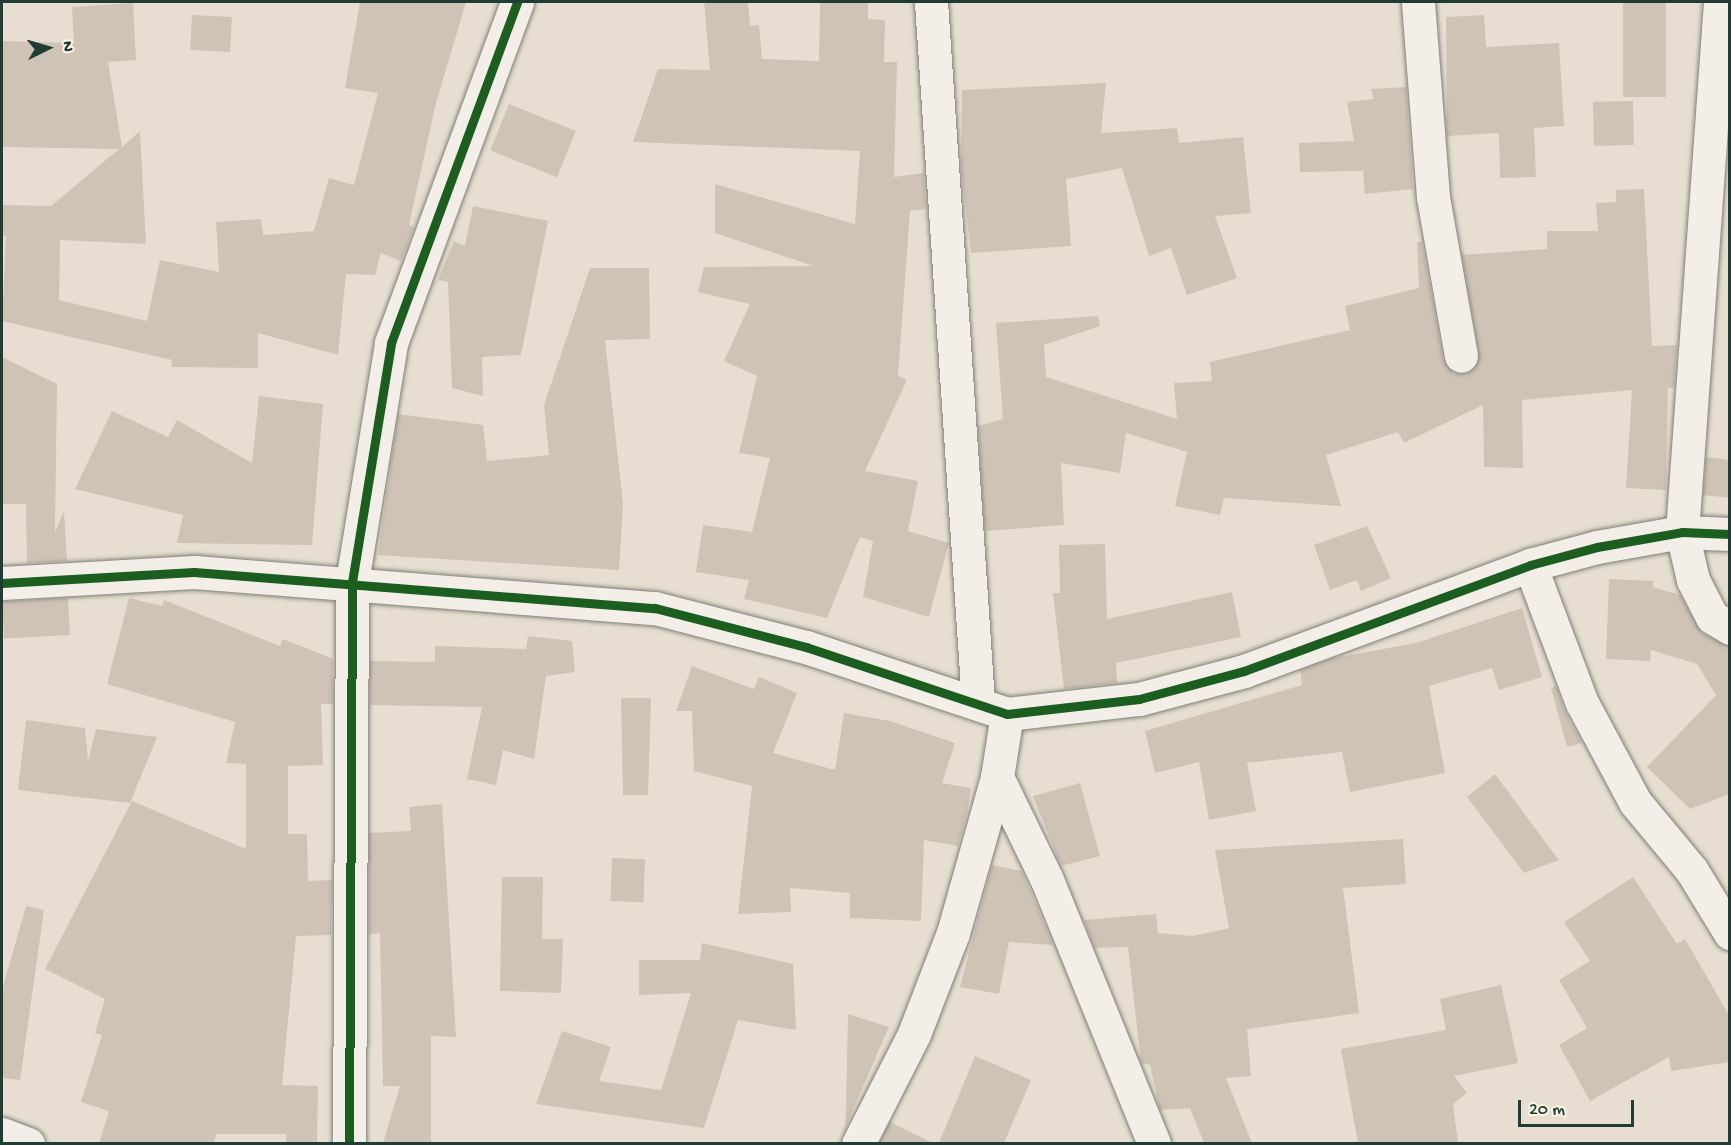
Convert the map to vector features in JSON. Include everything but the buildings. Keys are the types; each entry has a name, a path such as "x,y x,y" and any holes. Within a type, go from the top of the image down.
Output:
{"street":[{"path":"349,1143 352,582 391,343 517,2"},
{"path":"858,1143 914,1034 953,933 997,777 993,708 931,2"},
{"path":"1418,2 1433,197 1461,356"},
{"path":"1720,2 1682,532 1693,580 1712,617 1730,628"},
{"path":"2,583 194,572 352,582 655,608 807,647 993,708 1139,699 1244,671 1530,565 1682,532 1730,534"},
{"path":"1530,565 1582,703 1635,802 1692,871 1730,933"},
{"path":"997,777 1047,880 1154,1143"},
{"path":"2,1134 28,1143"}],"cycle path":[{"path":"349,1144 352,582 391,343 517,2"},
{"path":"2,583 194,572 655,608 806,647 1007,714 1139,699 1244,671 1530,565 1597,547 1682,532 1730,534"}]}
